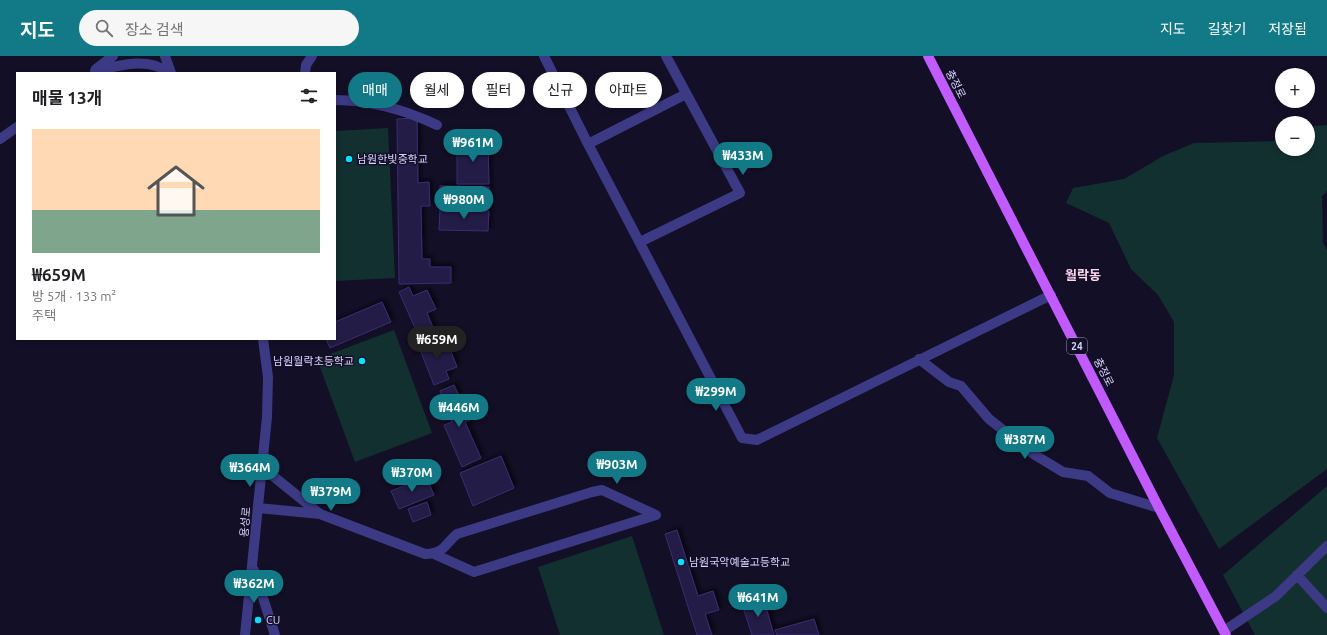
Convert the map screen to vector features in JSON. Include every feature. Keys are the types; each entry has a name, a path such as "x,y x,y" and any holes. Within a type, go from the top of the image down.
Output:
{"main road":[{"name":"충정로","path":"928,56 1159,508 1225,633"}],"street":[{"path":"93,72 113,56"},
{"path":"164,56 170,72"},
{"path":"305,72 306,65 312,56"},
{"path":"544,56 588,144 742,438 757,440 1051,295"},
{"path":"640,242 740,193 666,56"},
{"path":"93,72 139,62 159,66 168,72"},
{"path":"588,144 686,94"},
{"path":"336,100 348,100 382,105 415,114 437,125"},
{"path":"0,139 16,128"},
{"name":"용성로","path":"245,635 267,417 268,385 263,340"},
{"path":"919,359 949,382 961,386 989,419 1035,455 1063,472 1088,476 1110,493 1159,508"},
{"path":"263,468 320,514"},
{"path":"258,508 320,514 425,554 434,554 442,551 449,541 457,534 602,490 656,515 474,572 434,554"},
{"path":"1225,633 1276,596 1327,546"},
{"path":"253,566 276,635"},
{"path":"1297,575 1327,608"}],"green space":[{"path":"1327,125 1327,191 1322,196 1323,243 1327,250 1327,469 1219,549 1157,438 1174,375 1174,322 1158,295 1131,269 1109,223 1066,203 1073,188 1124,179 1163,156 1194,143 1275,141 1275,156 1315,156 1315,126"},
{"path":"388,128 395,278 336,281 336,131"},
{"path":"394,330 432,433 355,462 317,359"},
{"path":"1327,486 1327,635 1255,635 1223,575"},
{"path":"632,536 664,635 560,635 538,567"}],"building":[{"path":"417,118 418,183 429,182 430,206 421,206 422,259 430,259 430,267 451,267 451,283 399,284 397,119"},
{"path":"457,141 488,141 489,184 457,184"},
{"path":"440,186 489,187 489,207 440,206"},
{"path":"440,209 489,211 488,231 439,230"},
{"path":"409,287 413,296 427,290 436,309 427,313 435,332 420,339 399,292"},
{"path":"382,302 391,322 330,348 326,340 336,340 336,322"},
{"path":"432,337 436,349 448,344 457,367 446,371 449,379 434,385 417,342"},
{"path":"454,385 470,420 465,422 481,458 462,467 444,425 452,422 440,391"},
{"path":"501,456 514,488 473,506 460,473"},
{"path":"426,477 434,495 399,509 391,491"},
{"path":"427,502 431,515 413,522 408,509"},
{"name":"남원국악예술고등학교","path":"677,530 698,596 713,591 719,610 705,614 712,635 697,635 665,534"},
{"path":"763,597 774,635 752,635 742,604"},
{"path":"814,619 819,635 777,635 775,630"}],"place":[{"name":"남원한빛중학교","path":"349,159"},
{"name":"남원월락초등학교","path":"362,361"},
{"name":"남원국악예술고등학교","path":"681,562"},
{"name":"CU","path":"258,620"}],"district":[{"name":"월락동","path":"1083,275"}]}
